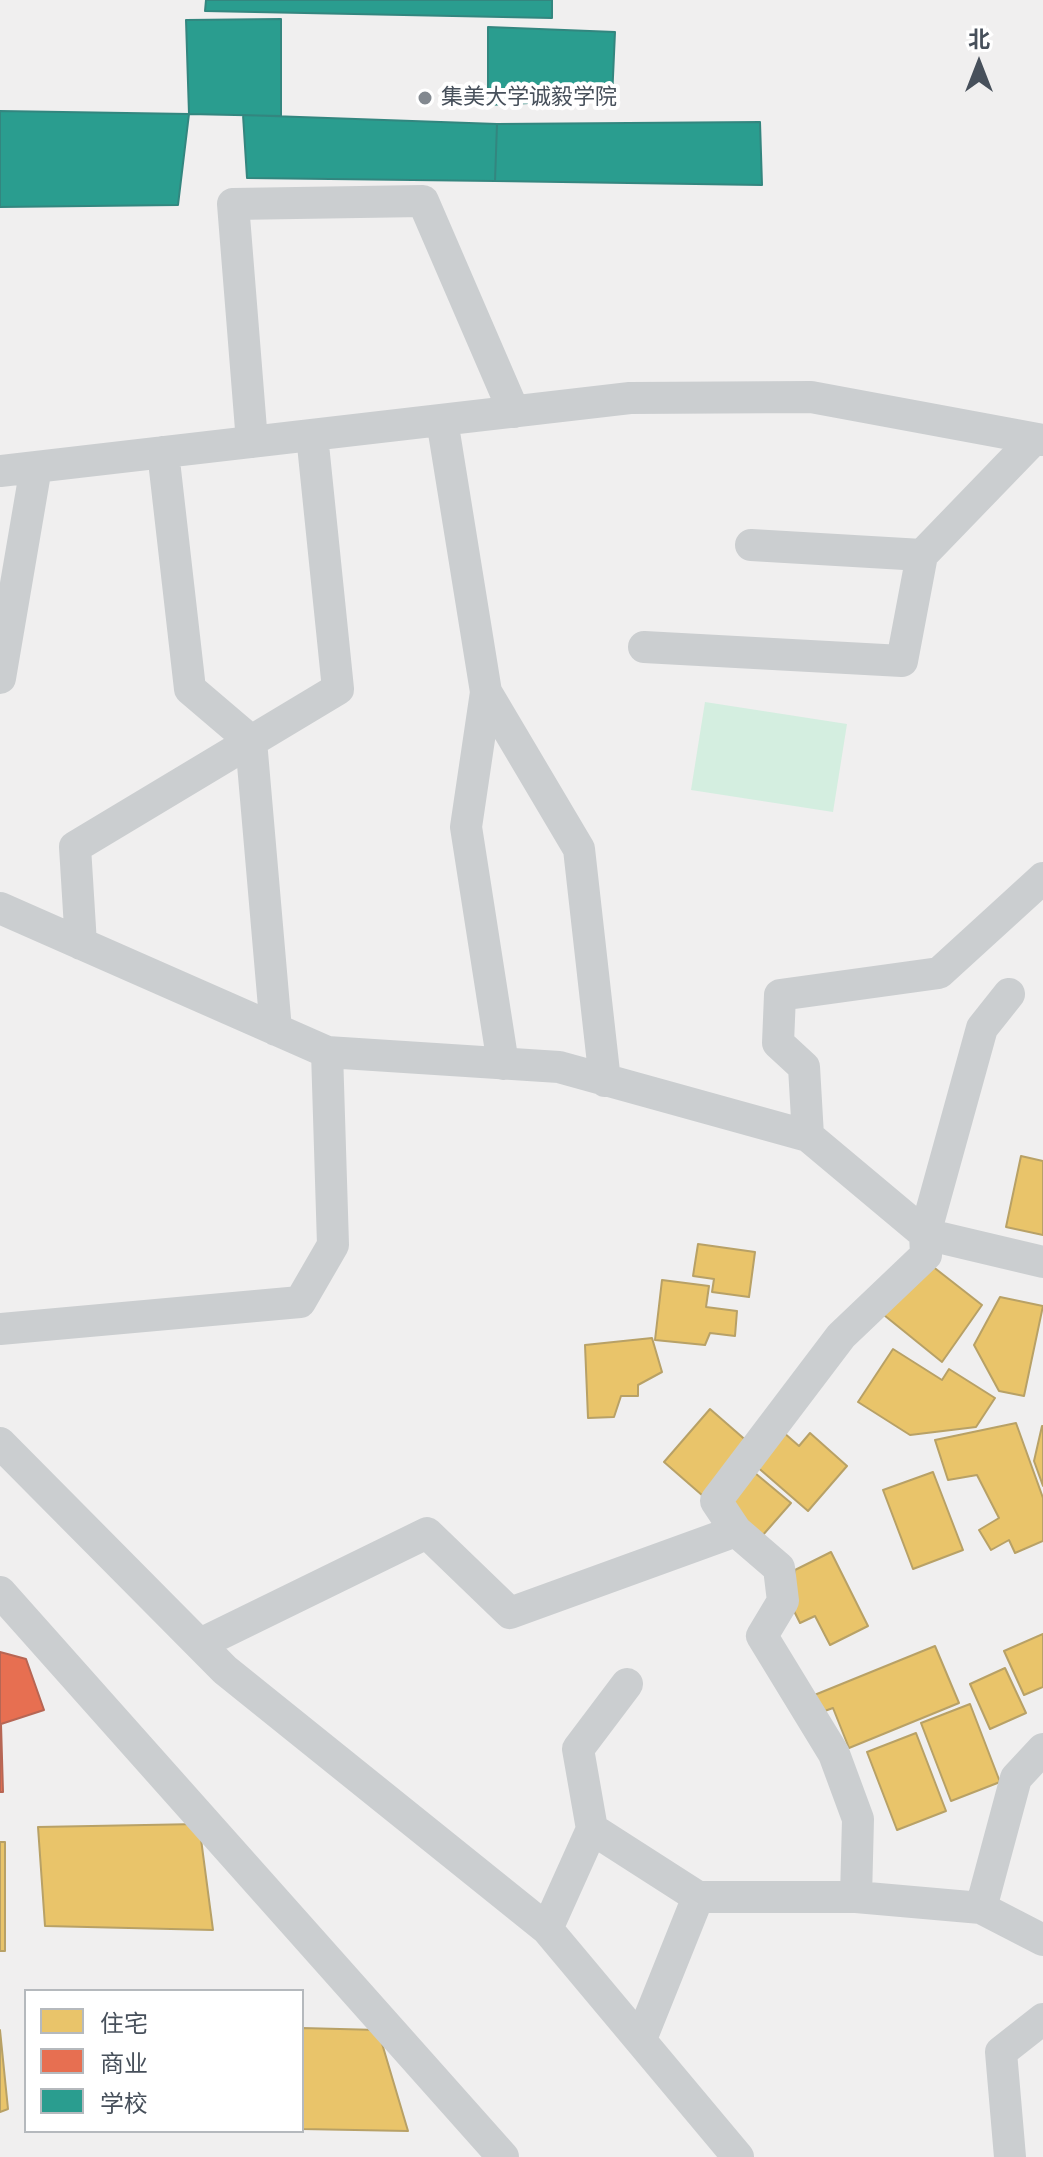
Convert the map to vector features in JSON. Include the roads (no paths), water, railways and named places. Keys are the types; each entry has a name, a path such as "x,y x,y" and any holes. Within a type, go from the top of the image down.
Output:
{"street":[{"path":"252,442 233,204 423,201 514,412"},
{"path":"0,471 630,398 811,397 1039,440"},
{"path":"442,420 486,692 466,827 503,1064"},
{"path":"81,944 75,847 338,689 312,435"},
{"path":"644,647 902,661 922,555 1039,440"},
{"path":"163,452 190,689 251,741 276,1030"},
{"path":"0,678 36,467"},
{"path":"751,545 922,555"},
{"path":"486,692 579,849 605,1081"},
{"path":"808,1136 804,1067 778,1043 780,995 939,973 1043,878"},
{"path":"0,908 327,1052 559,1067 808,1136 925,1234 1043,1262"},
{"path":"856,1897 858,1819 834,1754 762,1636 783,1601 779,1568 736,1531 716,1501 841,1336 926,1255 925,1234 982,1028 1009,994"},
{"path":"0,1329 300,1302 333,1245 327,1052"},
{"path":"0,1443 225,1670 547,1929 738,2157"},
{"path":"200,1644 427,1533 510,1613 736,1531"},
{"path":"0,1592 503,2157"},
{"path":"547,1929 592,1829 578,1749 627,1684"},
{"path":"981,1908 1016,1778 1043,1749"},
{"path":"592,1829 698,1897 856,1897 981,1908 1043,1940"},
{"path":"641,2039 698,1897"},
{"path":"1010,2157 1001,2052 1043,2019"}],"place":[{"name":"集美大学诚毅学院","path":"425,98"}]}
